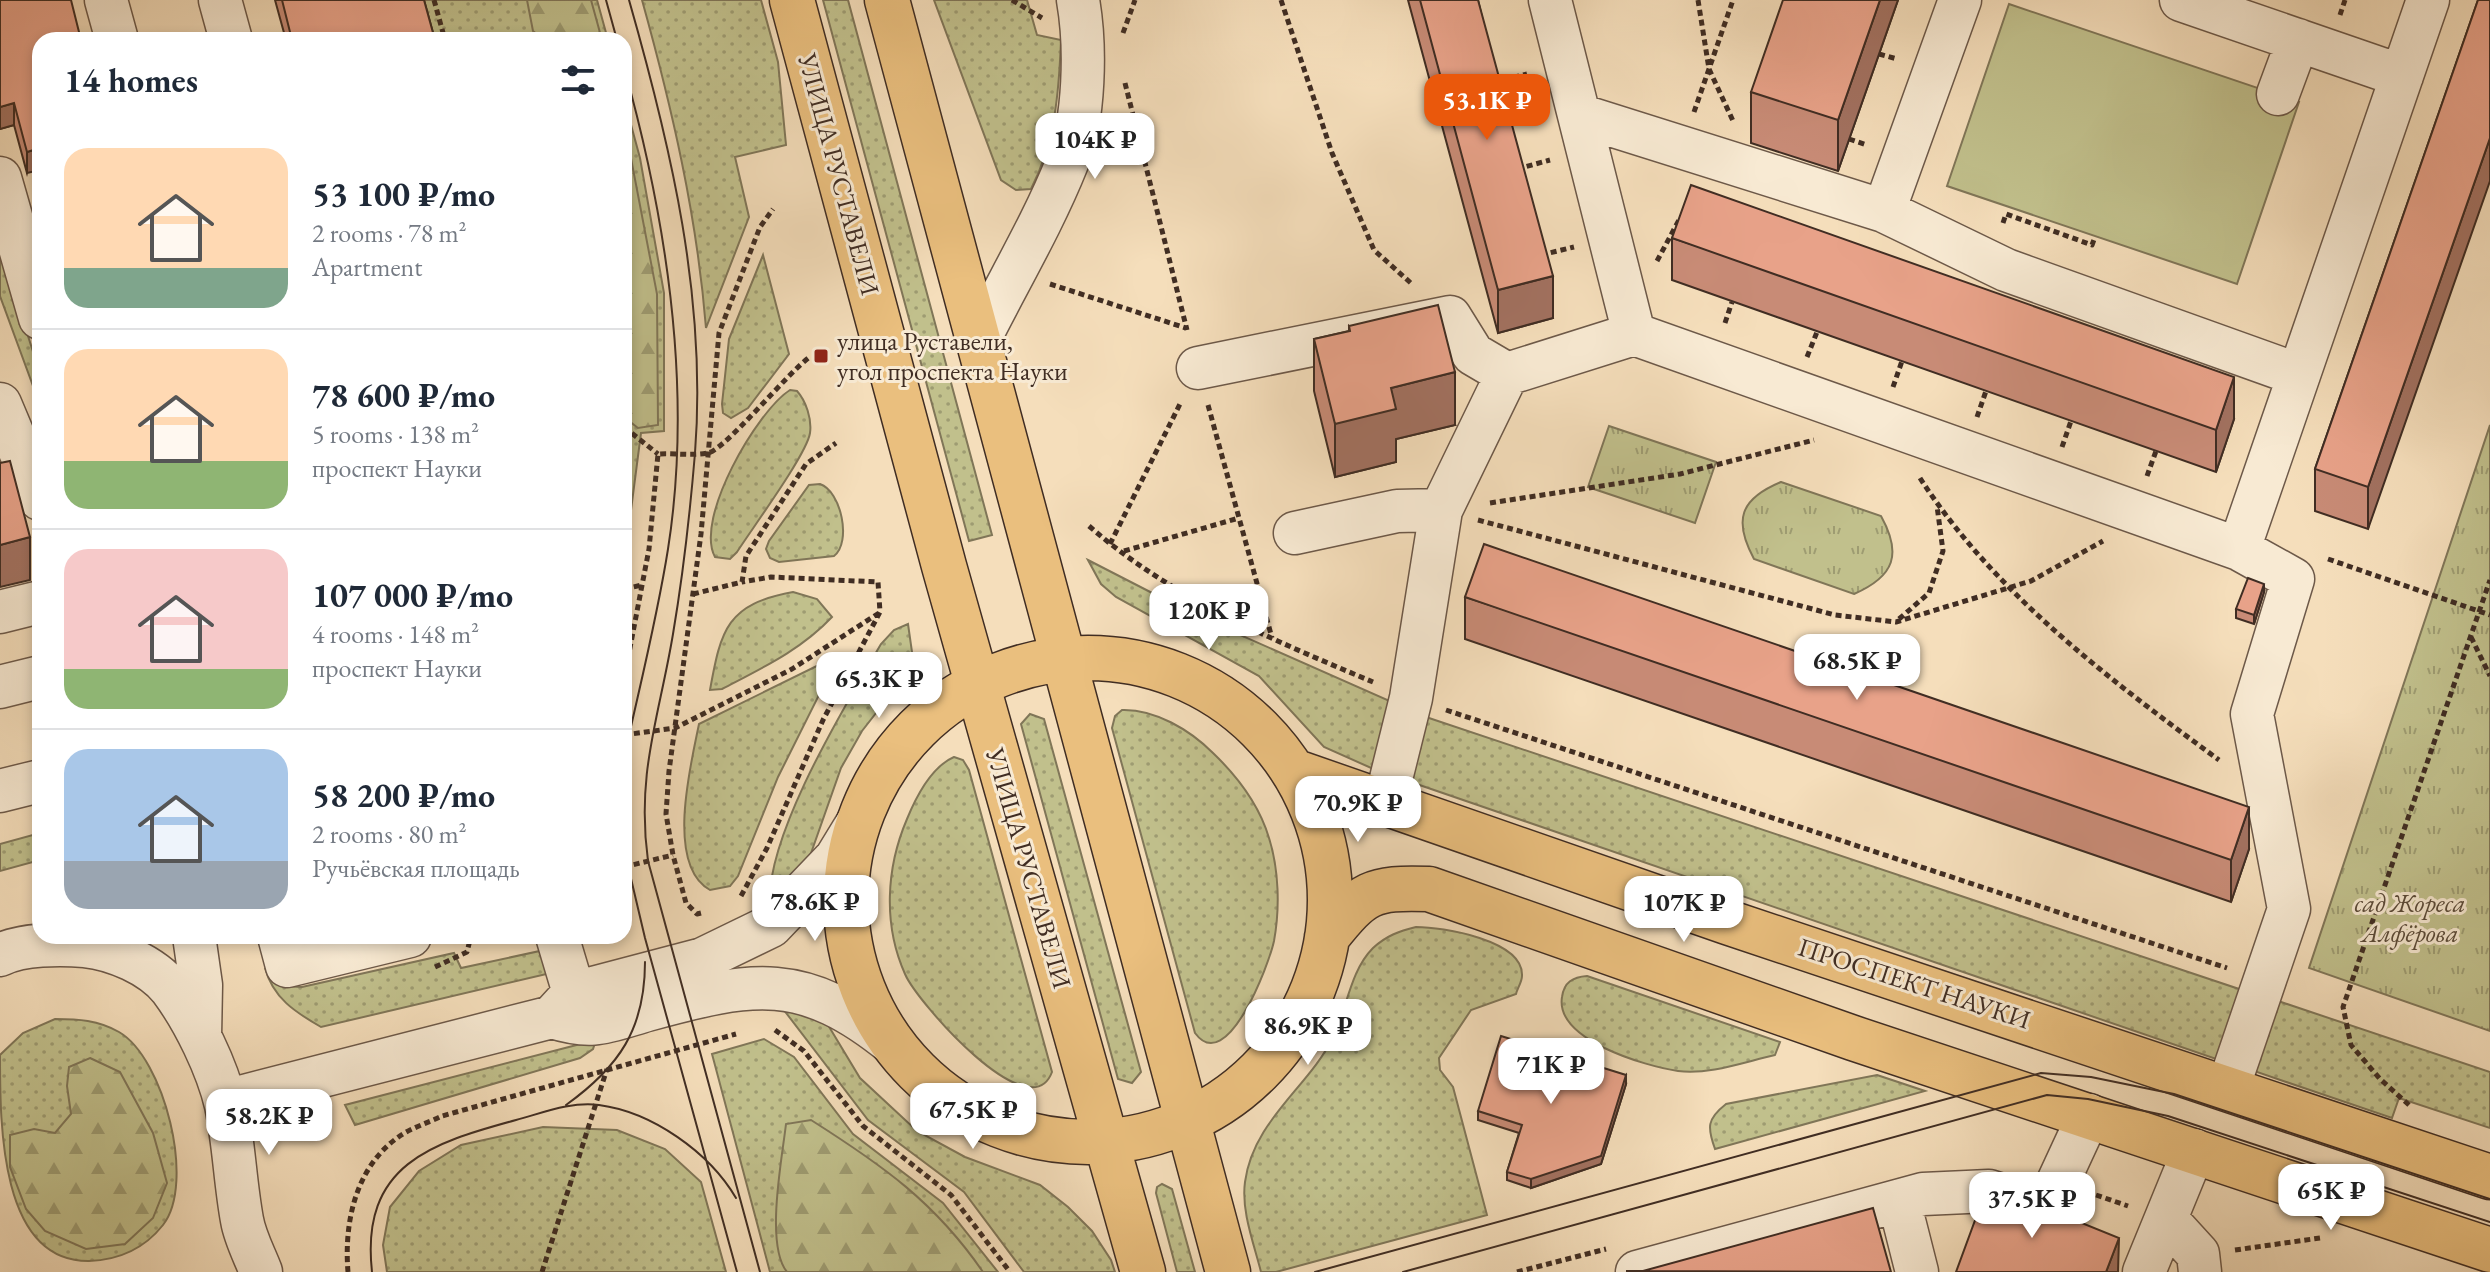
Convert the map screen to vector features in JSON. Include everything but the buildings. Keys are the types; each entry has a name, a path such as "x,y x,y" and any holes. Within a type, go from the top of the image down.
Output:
{"main road":[{"name":"УЛИЦА РУСТАВЕЛИ","path":"792,0 978,684 1143,1272"},
{"path":"887,0 1228,1272"},
{"path":"1064,660 1131,662 1195,683 1250,720 1293,771 1317,823 1329,879 1327,937 1311,994 1281,1046 1238,1090 1187,1121 1107,1143 1042,1138 985,1120 935,1088 894,1045 873,1012 857,975 848,938 848,873 858,822 878,780 905,742 938,710 978,684 1020,668 1064,660"},
{"name":"ПРОСПЕКТ НАУКИ","path":"1293,771 1727,922 2490,1177"},
{"path":"1327,937 1356,900 1394,888 1429,889 1706,988 2490,1250"},
{"path":"1706,988 1727,922"}],"street":[{"path":"106,0 115,32"},
{"path":"220,0 229,32"},
{"path":"1550,0 1631,323"},
{"path":"1884,211 1960,0"},
{"path":"2181,0 2402,76"},
{"path":"2239,549 2428,0"},
{"path":"980,338 1069,161 1080,98 1084,43 1061,10"},
{"path":"2278,94 2298,40"},
{"path":"1579,115 1884,211 2006,270 2299,375"},
{"path":"0,178 32,290"},
{"path":"1198,368 1450,317 1473,354 1507,374"},
{"path":"1385,803 1411,698 1441,510 1507,374 1631,323 1884,423 2239,549 2293,579 2252,714 2289,909 2228,1088"},
{"path":"0,404 32,480"},
{"path":"1295,533 1397,511 1441,510"},
{"path":"0,612 32,604"},
{"path":"0,687 32,679"},
{"path":"0,791 32,783"},
{"path":"225,1101 563,1005 703,959 771,926 836,858 858,822"},
{"path":"0,955 9,950 86,944"},
{"path":"119,944 137,963 169,987 200,1038 225,1101 237,1163 242,1223 261,1272"},
{"path":"195,944 201,985 200,1038"},
{"path":"281,944 287,966 375,944"},
{"path":"562,944 563,1005 583,1027 757,986 791,989 823,999 859,1017 894,1045"},
{"path":"1637,1272 1899,1201 1963,1191 1989,1191 2027,1201 2040,1199 2050,1194 2058,1182 2089,1115"},
{"path":"2154,1249 2194,1150"},
{"path":"1899,1201 1917,1272"},
{"path":"227,1272 242,1223"},
{"path":"2110,1241 2154,1249 2199,1263"}],"path":[{"path":"434,0 443,32"},
{"path":"1012,0 1061,10"},
{"path":"1121,39 1135,0"},
{"path":"1281,0 1332,153 1374,250 1450,317"},
{"path":"1698,0 1709,69 1736,127"},
{"path":"1709,69 1733,0"},
{"path":"710,911 697,914 686,903 666,814 710,453 719,333 760,227 773,209"},
{"path":"1631,323 1682,215"},
{"path":"1045,283 1186,328"},
{"path":"632,433 658,454 710,453 741,426 789,372 811,356"},
{"path":"1110,544 1198,368"},
{"path":"1884,423 1937,505 2010,589 2134,697 2269,797"},
{"path":"1441,510 1680,474 1826,437"},
{"path":"742,582 746,556 806,464 836,443"},
{"path":"632,637 642,585 658,454"},
{"path":"1896,622 1929,593 1943,551 1937,505"},
{"path":"1441,510 1835,615 1896,622 2010,589 2095,548 2138,513"},
{"path":"1123,551 1239,518"},
{"path":"1089,526 1110,544 1201,605 1411,698 2266,981"},
{"path":"2320,556 2490,615"},
{"path":"693,594 771,577 878,582 880,612 823,720 767,848 736,904"},
{"path":"2421,1112 2380,1079 2351,1045 2343,1007 2490,580"},
{"path":"632,587 642,585"},
{"path":"2479,611 2490,600"},
{"path":"632,734 675,728 792,669 880,612"},
{"path":"2471,636 2490,676"},
{"path":"632,865 673,855"},
{"path":"767,1025 804,1051 863,1126 951,1195 1010,1272"},
{"path":"348,1272 346,1239 359,1182 397,1138 442,1116 740,1033"},
{"path":"542,1272 607,1069"},
{"path":"2199,1263 2328,1237"}],"green space":[{"path":"417,0 597,0 606,32 426,32"},
{"path":"527,0 591,0 600,32 534,32"},
{"path":"642,0 761,0 778,62 786,145 735,157 749,217 706,328 682,162"},
{"path":"823,0 848,0 992,535 969,541"},
{"path":"934,0 1027,0 1037,35 1061,40 1051,135 1031,189 1016,190 1001,180"},
{"path":"2009,4 2299,102 2237,284 1947,186"},
{"path":"632,128 664,293 664,431 641,433 632,502"},
{"path":"632,164 657,294 658,425 638,428 632,423"},
{"path":"0,247 32,349 32,383 0,296"},
{"path":"763,255 789,354 748,408 731,418 723,413 722,404 729,339"},
{"path":"790,390 797,391 808,410 810,433 807,443 737,552 730,559 715,557 711,540 713,518 732,467 761,420"},
{"name":"сад Жореса Алфёрова","path":"2490,425 2490,1031 2309,968"},
{"path":"1609,426 1716,462 1695,523 1588,487"},
{"path":"1781,482 1881,516 1888,530 1892,553 1891,562 1878,580 1854,594 1754,559 1744,533 1744,512 1757,496"},
{"path":"820,484 834,496 842,517 839,549 834,556 779,562 770,558 766,549 769,541 809,485"},
{"path":"1088,560 1195,615 1392,702 1378,771 1324,747 1259,676 1116,597 1101,584"},
{"path":"793,592 817,599 832,617 780,658 722,689 710,690 718,651 731,623 754,604"},
{"path":"908,624 912,652 908,672 862,731 841,768 810,856 770,907 772,878 780,846 793,810 828,736 881,644 894,630"},
{"path":"831,659 822,689 778,777 738,876 730,886 710,890 696,877 688,859 685,837 687,788 699,724"},
{"path":"1122,710 1147,713 1171,722 1204,745 1247,792 1269,838 1278,889 1274,941 1245,1012 1220,1040 1207,1043 1195,1033 1112,728 1115,716"},
{"path":"1030,714 1044,719 1141,1072 1132,1083 1118,1079 1021,724"},
{"path":"1420,715 2245,991 2222,1061 1405,780"},
{"path":"954,757 963,760 969,770 1052,1072 1040,1086 1021,1086 999,1074 951,1033 905,974 893,936 891,877 900,838 925,784 938,768"},
{"path":"32,835 32,862 0,871 0,844"},
{"path":"1416,927 1461,933 1496,945 1510,953 1519,964 1522,976 1516,994 1471,1010 1439,1058 1440,1070 1453,1087 1487,1215 1276,1272 1261,1272 1245,1204 1245,1182 1250,1160 1270,1122 1323,1055 1365,957 1388,937"},
{"path":"549,949 555,972 321,1027 279,996 265,968 281,986 302,987 454,953 461,968"},
{"path":"1587,976 1780,1042 1775,1055 1702,1071 1678,1071 1625,1057 1587,1038 1573,1026 1564,1012 1562,997 1567,984 1573,979"},
{"path":"777,1001 825,1020 860,1078 917,1131 965,1157 1040,1185 1068,1207 1092,1231 1115,1272 1024,1272 964,1192 868,1120"},
{"path":"2278,1001 2490,1072 2490,1128 2399,1098 2392,1118 2254,1071"},
{"path":"55,1019 103,1025 119,1032 135,1046 150,1067 170,1122 176,1181 172,1206 163,1225 148,1241 130,1252 111,1258 89,1261 60,1255 38,1239 22,1215 11,1185 1,1117 0,1055 23,1033"},
{"path":"764,1039 794,1057 853,1134 943,1203 998,1272 770,1272 712,1054"},
{"path":"596,1040 593,1049 580,1058 355,1125 345,1105"},
{"path":"90,1058 120,1072 153,1133 167,1183 153,1218 125,1244 86,1249 45,1231 26,1209 10,1167 10,1135 34,1129 55,1133 71,1114 67,1086 69,1067"},
{"path":"1877,1075 1925,1091 1715,1149 1710,1124 1726,1104"},
{"path":"811,1120 906,1187 946,1225 983,1272 787,1272 780,1259 776,1223 786,1124"},
{"path":"543,1127 617,1130 665,1149 701,1182 726,1272 387,1272 383,1245 390,1207 419,1171 461,1145"},
{"path":"1162,1184 1172,1189 1195,1272 1177,1272 1156,1193 1157,1187"}],"tram line":[{"path":"606,0 615,32"},
{"path":"629,0 672,167 696,338 695,453 673,634 647,773 645,829 648,861 760,1272"},
{"path":"632,98 653,185 672,306 678,428 668,549 632,722"},
{"path":"632,883 737,1272"},
{"path":"566,1105 601,1076 625,1044 640,1007 645,962"},
{"path":"1315,1272 2041,1073 2091,1077 2174,1094 2490,1199"},
{"path":"1403,1272 2047,1095 2088,1099 2168,1116 2490,1222"},
{"path":"372,1272 371,1235 378,1206 390,1183 408,1164 456,1138 568,1106 589,1104 619,1109 659,1125 711,1165 736,1198"}],"place":[{"name":"улица Руставели, угол проспекта Науки","path":"821,356"}]}
